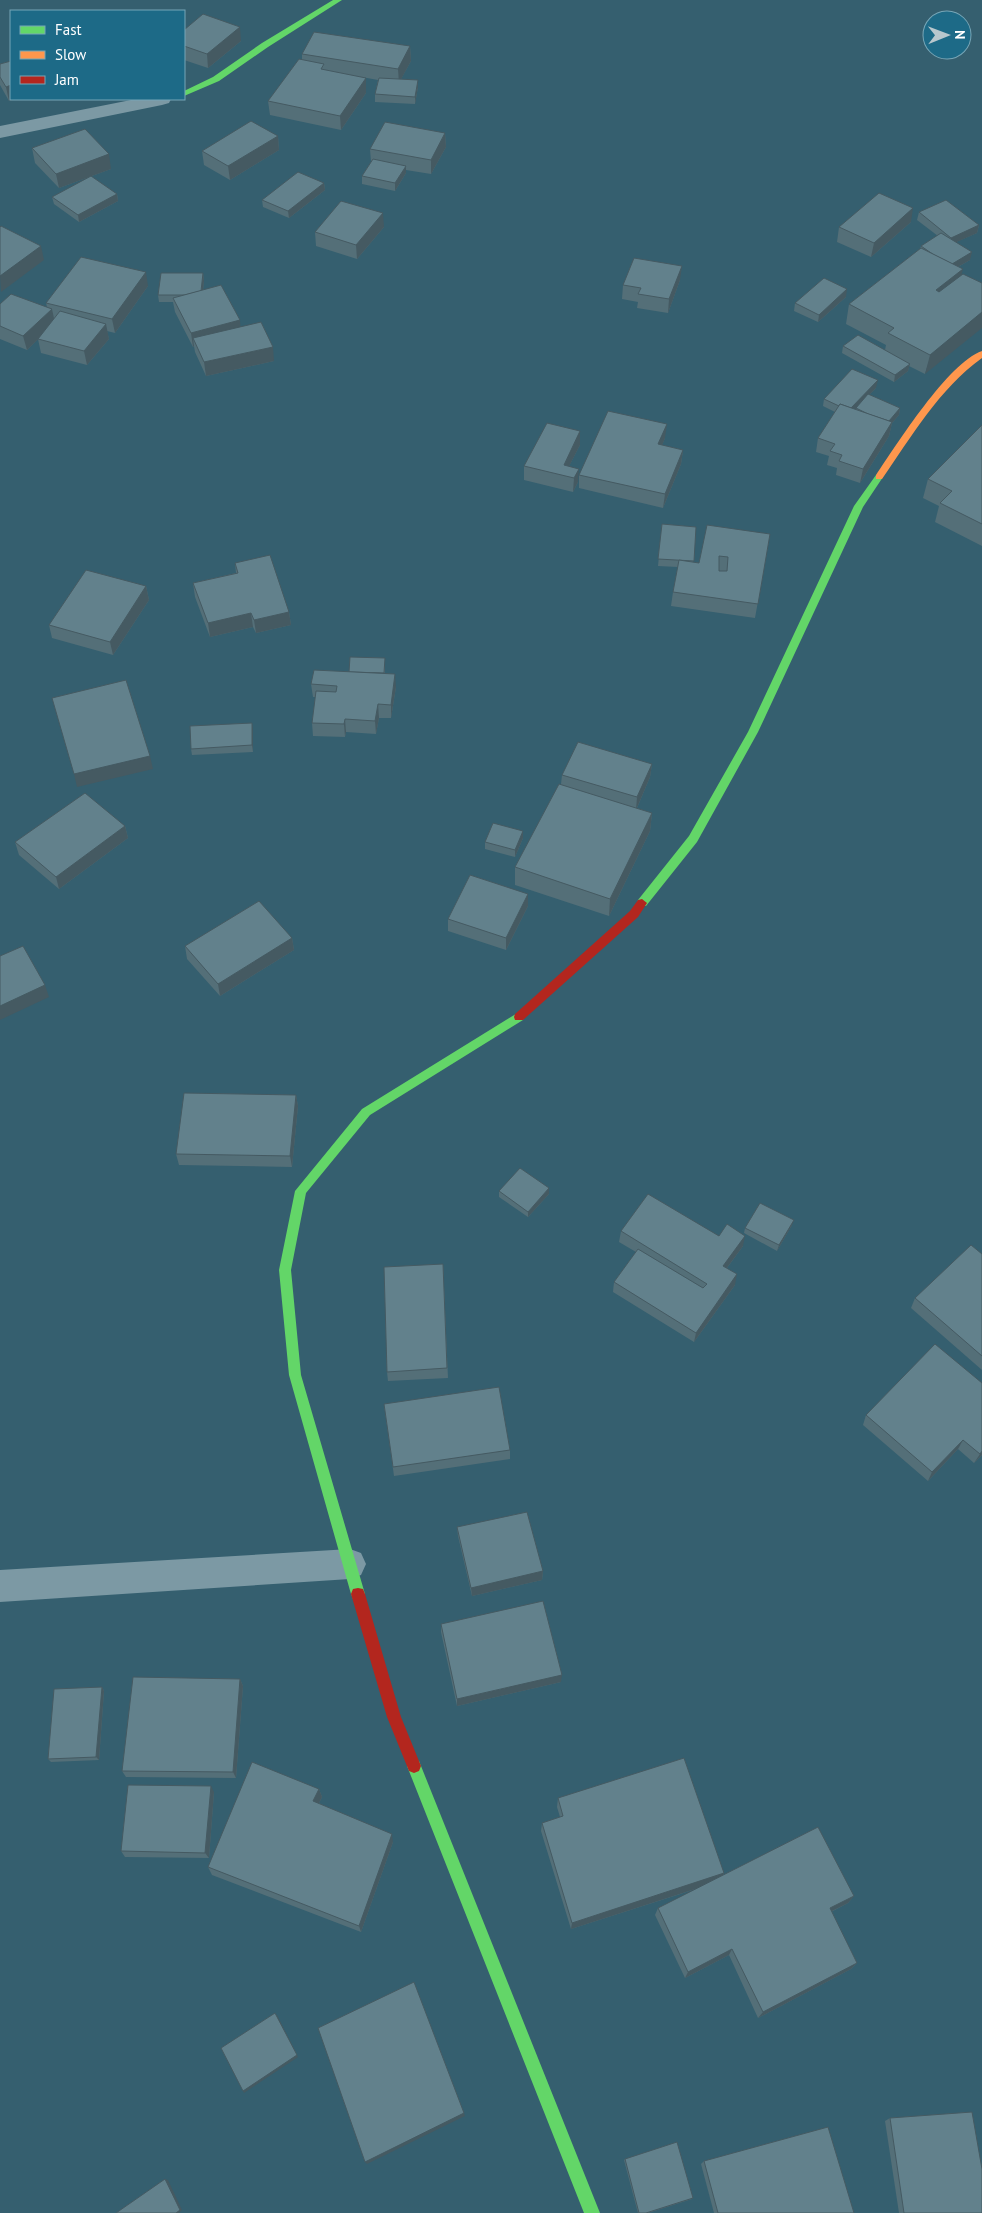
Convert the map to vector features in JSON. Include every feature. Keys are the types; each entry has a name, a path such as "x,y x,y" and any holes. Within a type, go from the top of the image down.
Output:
{"street":[{"path":"185,94 216,79 265,45 338,0"},
{"path":"0,132 157,100"},
{"path":"592,2213 394,1717 295,1375 285,1270 301,1191 366,1112 516,1020 634,914 693,839 752,732 859,506 928,408 969,362 982,354"},
{"path":"0,1586 350,1564"}],"building":[{"path":"203,14 240,27 207,54 185,46 185,29"},
{"path":"314,32 410,46 398,69 302,54"},
{"path":"299,59 324,64 321,69 366,78 340,116 268,101"},
{"path":"10,61 10,85 6,87 0,77 0,64"},
{"path":"379,78 418,80 415,97 375,94"},
{"path":"251,121 278,136 228,166 202,151"},
{"path":"385,122 445,133 431,160 370,149"},
{"path":"85,129 109,154 56,174 32,148"},
{"path":"373,159 406,166 395,183 362,176"},
{"path":"298,172 324,183 288,211 262,200"},
{"path":"91,176 117,194 78,215 52,197"},
{"path":"879,193 913,208 874,243 839,227"},
{"path":"946,200 979,225 951,238 919,212"},
{"path":"341,201 383,213 356,245 315,232"},
{"path":"0,227 41,246 0,276"},
{"path":"941,233 972,252 952,264 921,246"},
{"path":"921,248 963,269 936,290 939,292 963,274 982,283 982,312 930,355 888,333 894,328 849,304"},
{"path":"81,257 146,272 112,319 46,303"},
{"path":"634,258 682,266 669,299 638,294 641,288 623,285"},
{"path":"161,273 203,273 201,291 185,295 158,295"},
{"path":"824,278 847,289 819,315 795,303"},
{"path":"221,285 240,320 191,333 173,298"},
{"path":"11,294 52,309 23,336 0,326 0,304"},
{"path":"60,311 106,324 84,351 38,339"},
{"path":"261,322 273,347 204,362 193,338"},
{"path":"858,335 910,364 895,375 843,346"},
{"path":"852,369 878,380 851,408 840,404 839,406 824,399"},
{"path":"868,394 900,408 889,421 856,408"},
{"path":"840,404 892,422 863,469 839,461 842,455 830,451 835,444 818,438"},
{"path":"608,411 667,424 658,444 683,450 665,494 579,475"},
{"path":"547,423 580,431 564,465 579,469 574,478 524,466"},
{"path":"982,425 982,524 940,503 952,491 928,479"},
{"path":"662,524 696,527 694,561 658,559"},
{"path":"707,525 770,534 758,604 673,592 679,560 699,563","holes":["719,556 728,557 727,571 719,571"]},
{"path":"270,555 289,612 254,620 251,613 208,623 193,583 238,573 235,563"},
{"path":"86,570 146,586 110,642 49,625"},
{"path":"350,657 385,658 384,673 349,672"},
{"path":"314,670 395,674 391,705 378,704 375,721 345,719 344,724 312,723 316,691 336,692 337,686 311,684"},
{"path":"126,680 150,756 74,774 52,698"},
{"path":"252,723 252,745 191,749 190,726"},
{"path":"578,742 652,764 637,797 562,775"},
{"path":"559,784 652,813 610,899 515,867"},
{"path":"85,793 125,826 56,877 15,842"},
{"path":"493,823 523,831 515,850 485,842"},
{"path":"470,875 528,894 506,938 448,919"},
{"path":"259,901 292,938 218,984 185,946"},
{"path":"23,946 45,985 0,1006 0,956"},
{"path":"184,1093 296,1095 290,1156 176,1154"},
{"path":"520,1168 549,1188 528,1212 499,1191"},
{"path":"648,1194 719,1236 727,1224 745,1236 723,1266 737,1274 696,1333 614,1282 638,1249 703,1288 707,1284 621,1231"},
{"path":"760,1203 794,1220 779,1245 745,1228"},
{"path":"971,1245 982,1254 982,1356 915,1298"},
{"path":"443,1264 447,1368 387,1372 384,1267"},
{"path":"935,1344 982,1383 982,1451 980,1454 963,1440 932,1472 866,1415"},
{"path":"499,1387 510,1450 393,1467 384,1404"},
{"path":"527,1512 543,1571 471,1588 457,1527"},
{"path":"543,1601 562,1675 457,1699 441,1624"},
{"path":"133,1677 240,1679 233,1772 122,1771"},
{"path":"102,1687 96,1757 48,1759 54,1689"},
{"path":"684,1758 724,1873 572,1923 542,1823 563,1816 558,1798"},
{"path":"252,1762 319,1789 313,1801 392,1834 359,1926 208,1867"},
{"path":"128,1785 211,1786 205,1853 121,1851"},
{"path":"818,1827 854,1896 830,1908 857,1963 763,2012 732,1949 688,1972 658,1908"},
{"path":"414,1982 464,2113 365,2162 318,2028"},
{"path":"275,2013 297,2055 243,2091 221,2048"},
{"path":"972,2112 982,2169 982,2213 904,2213 890,2118"},
{"path":"828,2127 854,2213 718,2213 704,2161"},
{"path":"677,2142 693,2198 646,2213 639,2213 625,2159"},
{"path":"165,2179 180,2210 176,2213 116,2213"}],"traffic: fast":[{"path":"185,94 216,79 265,45 338,0"},
{"path":"642,903 693,839 753,732 859,506 879,477"},
{"path":"358,1594 295,1375 285,1270 301,1191 366,1112 519,1017"},
{"path":"414,1766 592,2213"}],"traffic: slow":[{"path":"879,477 939,393 967,365 982,354"}],"traffic: jam":[{"path":"519,1017 634,914 642,903"},
{"path":"358,1594 394,1717 414,1766"}]}
